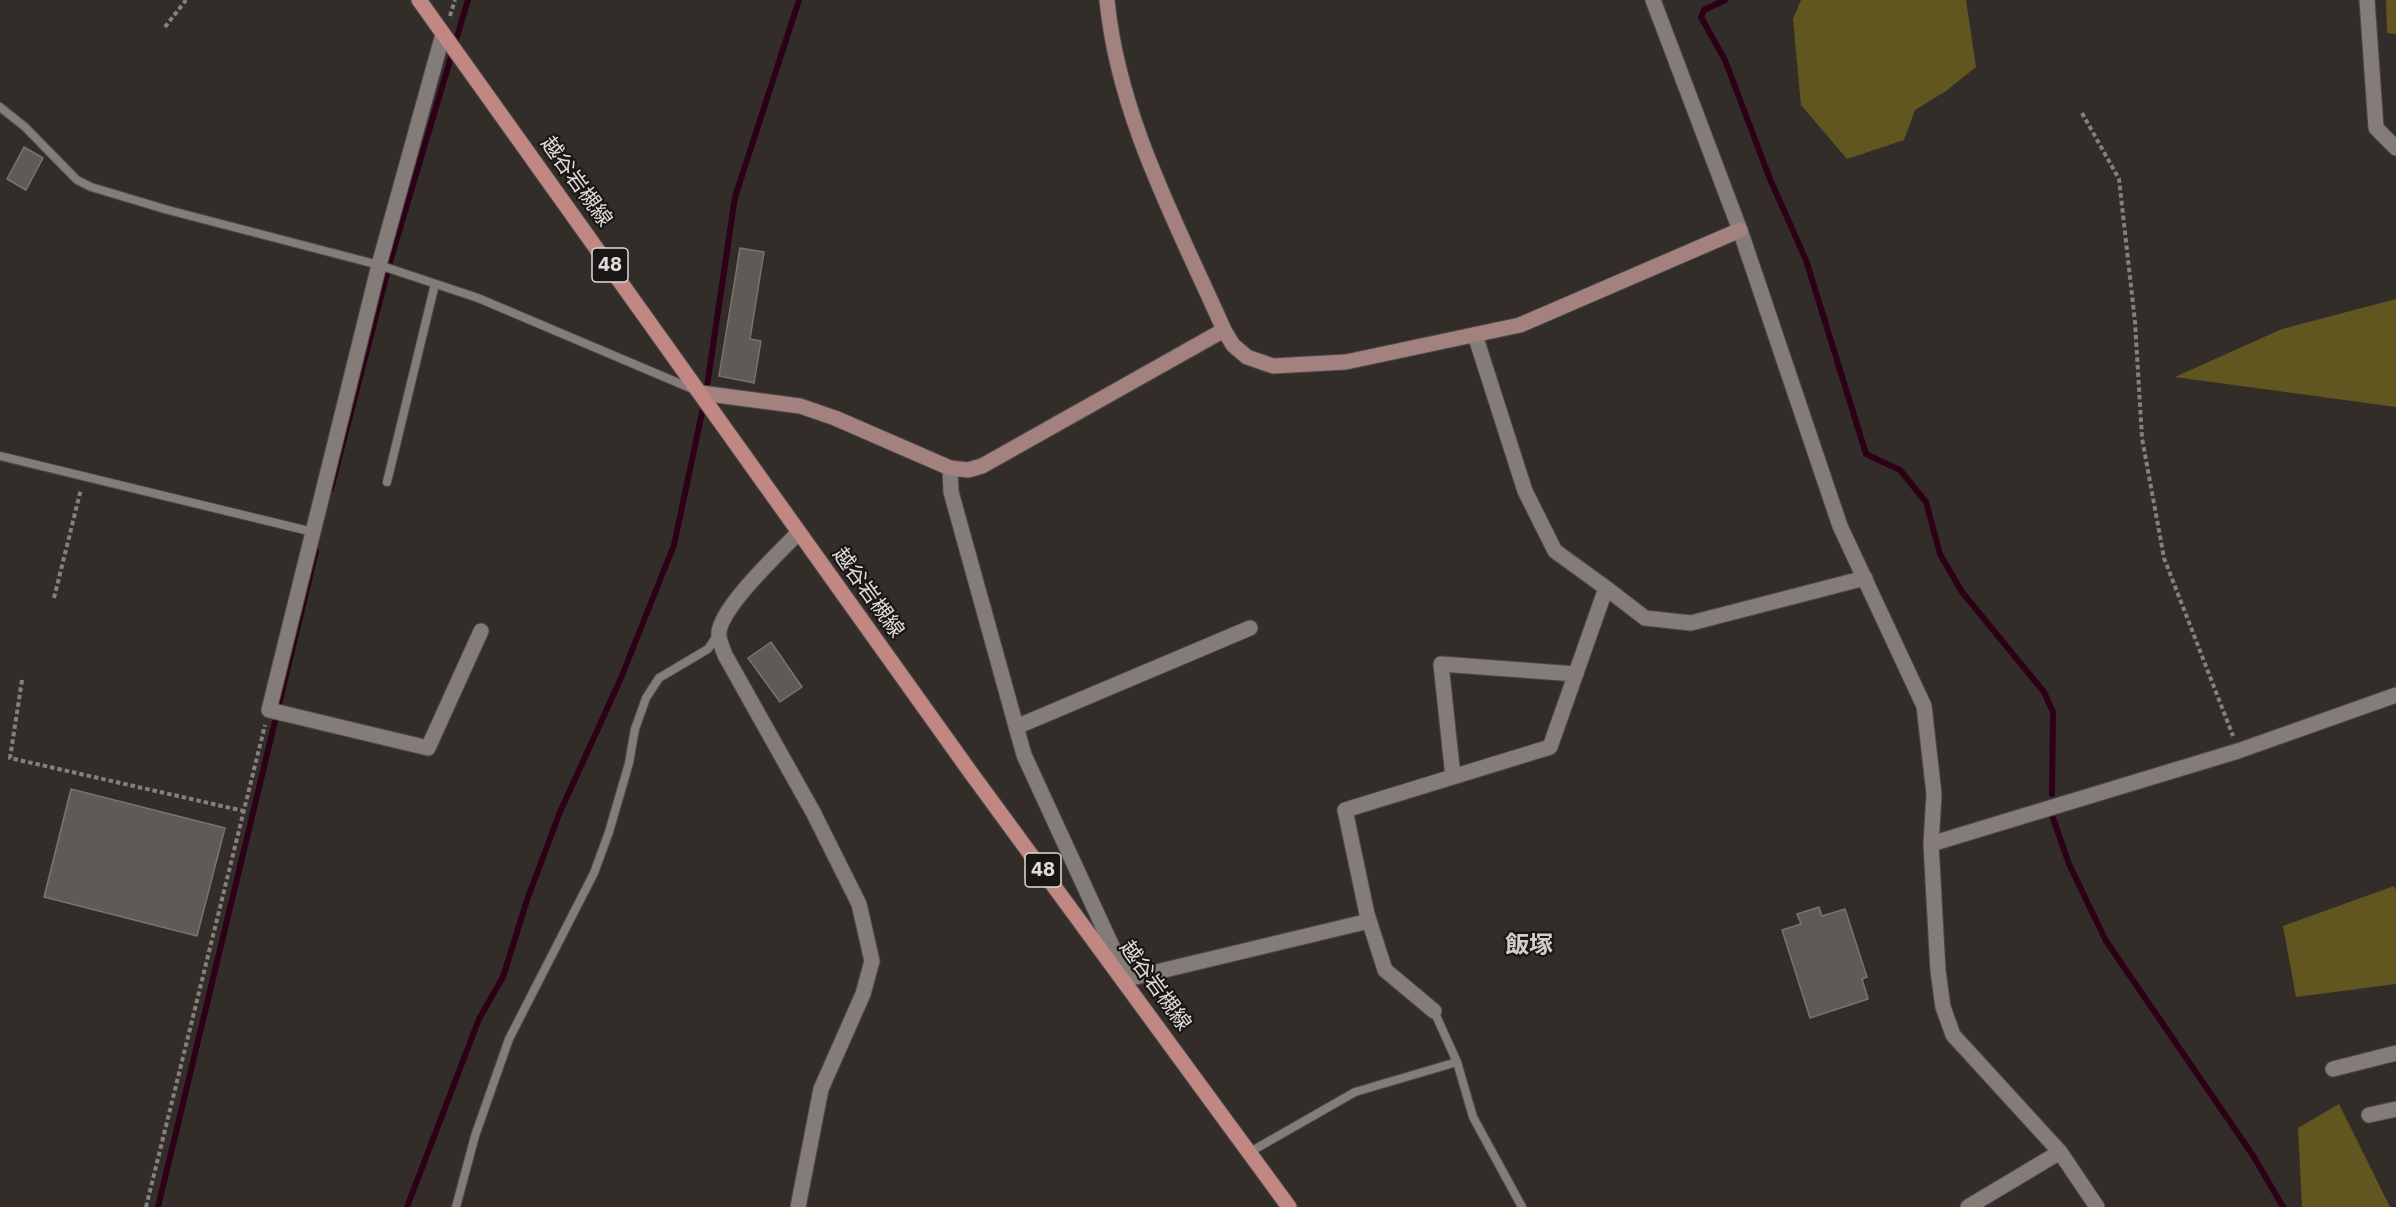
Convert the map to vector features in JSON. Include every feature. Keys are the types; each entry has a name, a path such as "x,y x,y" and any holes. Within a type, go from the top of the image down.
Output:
{"main road":[{"name":"越谷岩槻線","path":"419,0 971,773 1130,985 1289,1207"}],"street":[{"path":"1107,0 1110,33 1139,136 1224,330 1233,345 1247,357 1273,366 1346,362 1520,325 1740,230"},
{"path":"1653,0 1740,230 1840,526 1924,706 1934,794 1931,844 1938,971 1943,1006 1953,1035 2060,1152 2097,1207"},
{"path":"2367,0 2376,128 2392,146 2396,147"},
{"path":"443,34 379,265 269,710 428,748 481,631"},
{"path":"700,393 800,406 835,418 950,468 968,470 982,466 1224,330"},
{"path":"1475,335 1525,491 1555,551 1645,618 1691,622 1865,578"},
{"path":"950,468 951,492 1024,755 1130,985 1369,921"},
{"path":"798,532 737,599 723,619 718,634 725,655 813,812 859,904 872,961 863,994 821,1089 798,1207"},
{"path":"1434,1011 1385,970 1369,921 1345,810 1550,747 1606,588"},
{"path":"1016,727 1250,628"},
{"path":"1453,777 1441,664 1576,674"},
{"path":"1931,844 2238,751 2396,695"},
{"path":"2334,1069 2396,1053"},
{"path":"2369,1115 2396,1109"},
{"path":"1968,1207 2060,1152"}],"lane":[{"path":"0,107 25,127 77,180 91,187 168,210 379,265 478,298 700,393"},
{"path":"387,482 435,284"},
{"path":"0,456 313,532"},
{"path":"456,1207 475,1136 509,1039 594,873 609,832 635,729 646,698 659,678 708,649 718,634"},
{"path":"1434,1011 1457,1062 1473,1118 1522,1207"},
{"path":"1250,1152 1355,1092 1457,1062"}],"path":[{"path":"165,27 186,0"},
{"path":"2082,113 2119,178 2135,322 2142,438 2164,558 2238,751"},
{"path":"54,598 84,477"},
{"path":"22,680 10,758 244,811"},
{"path":"146,1207 269,710"}],"shaded area":[{"path":"1801,0 1966,0 1976,67 1946,91 1915,110 1904,140 1847,159 1801,105 1793,19"},
{"path":"2386,0 2396,0 2396,34 2387,33"},
{"path":"2396,299 2396,407 2175,377 2282,329"},
{"path":"2394,886 2396,891 2396,984 2296,997 2283,926"},
{"path":"2339,1104 2390,1207 2302,1207 2298,1128"}],"building":[{"path":"24,147 43,158 26,190 7,179"},
{"path":"740,248 764,252 750,339 761,341 754,383 719,376"},
{"path":"771,642 802,687 780,702 748,658"},
{"path":"71,789 225,828 197,936 44,897"},
{"path":"1819,907 1822,916 1845,909 1867,977 1862,979 1868,999 1810,1018 1782,930 1801,924 1797,914"}],"waterway":[{"path":"331,489 390,262 468,0"},
{"path":"706,393 735,197 799,0"},
{"path":"1725,0 1704,10 1701,17 1725,60 1770,179 1806,260 1866,454 1900,470 1926,502 1940,554 1962,592 2044,692 2053,712 2052,794"},
{"path":"407,1207 479,1019 503,977 527,900 560,812 621,678 674,545 704,403"},
{"path":"158,1207 316,551"},
{"path":"2053,818 2069,864 2106,941 2254,1157 2283,1207"}],"district":[{"name":"飯塚","path":"1529,946"}]}
